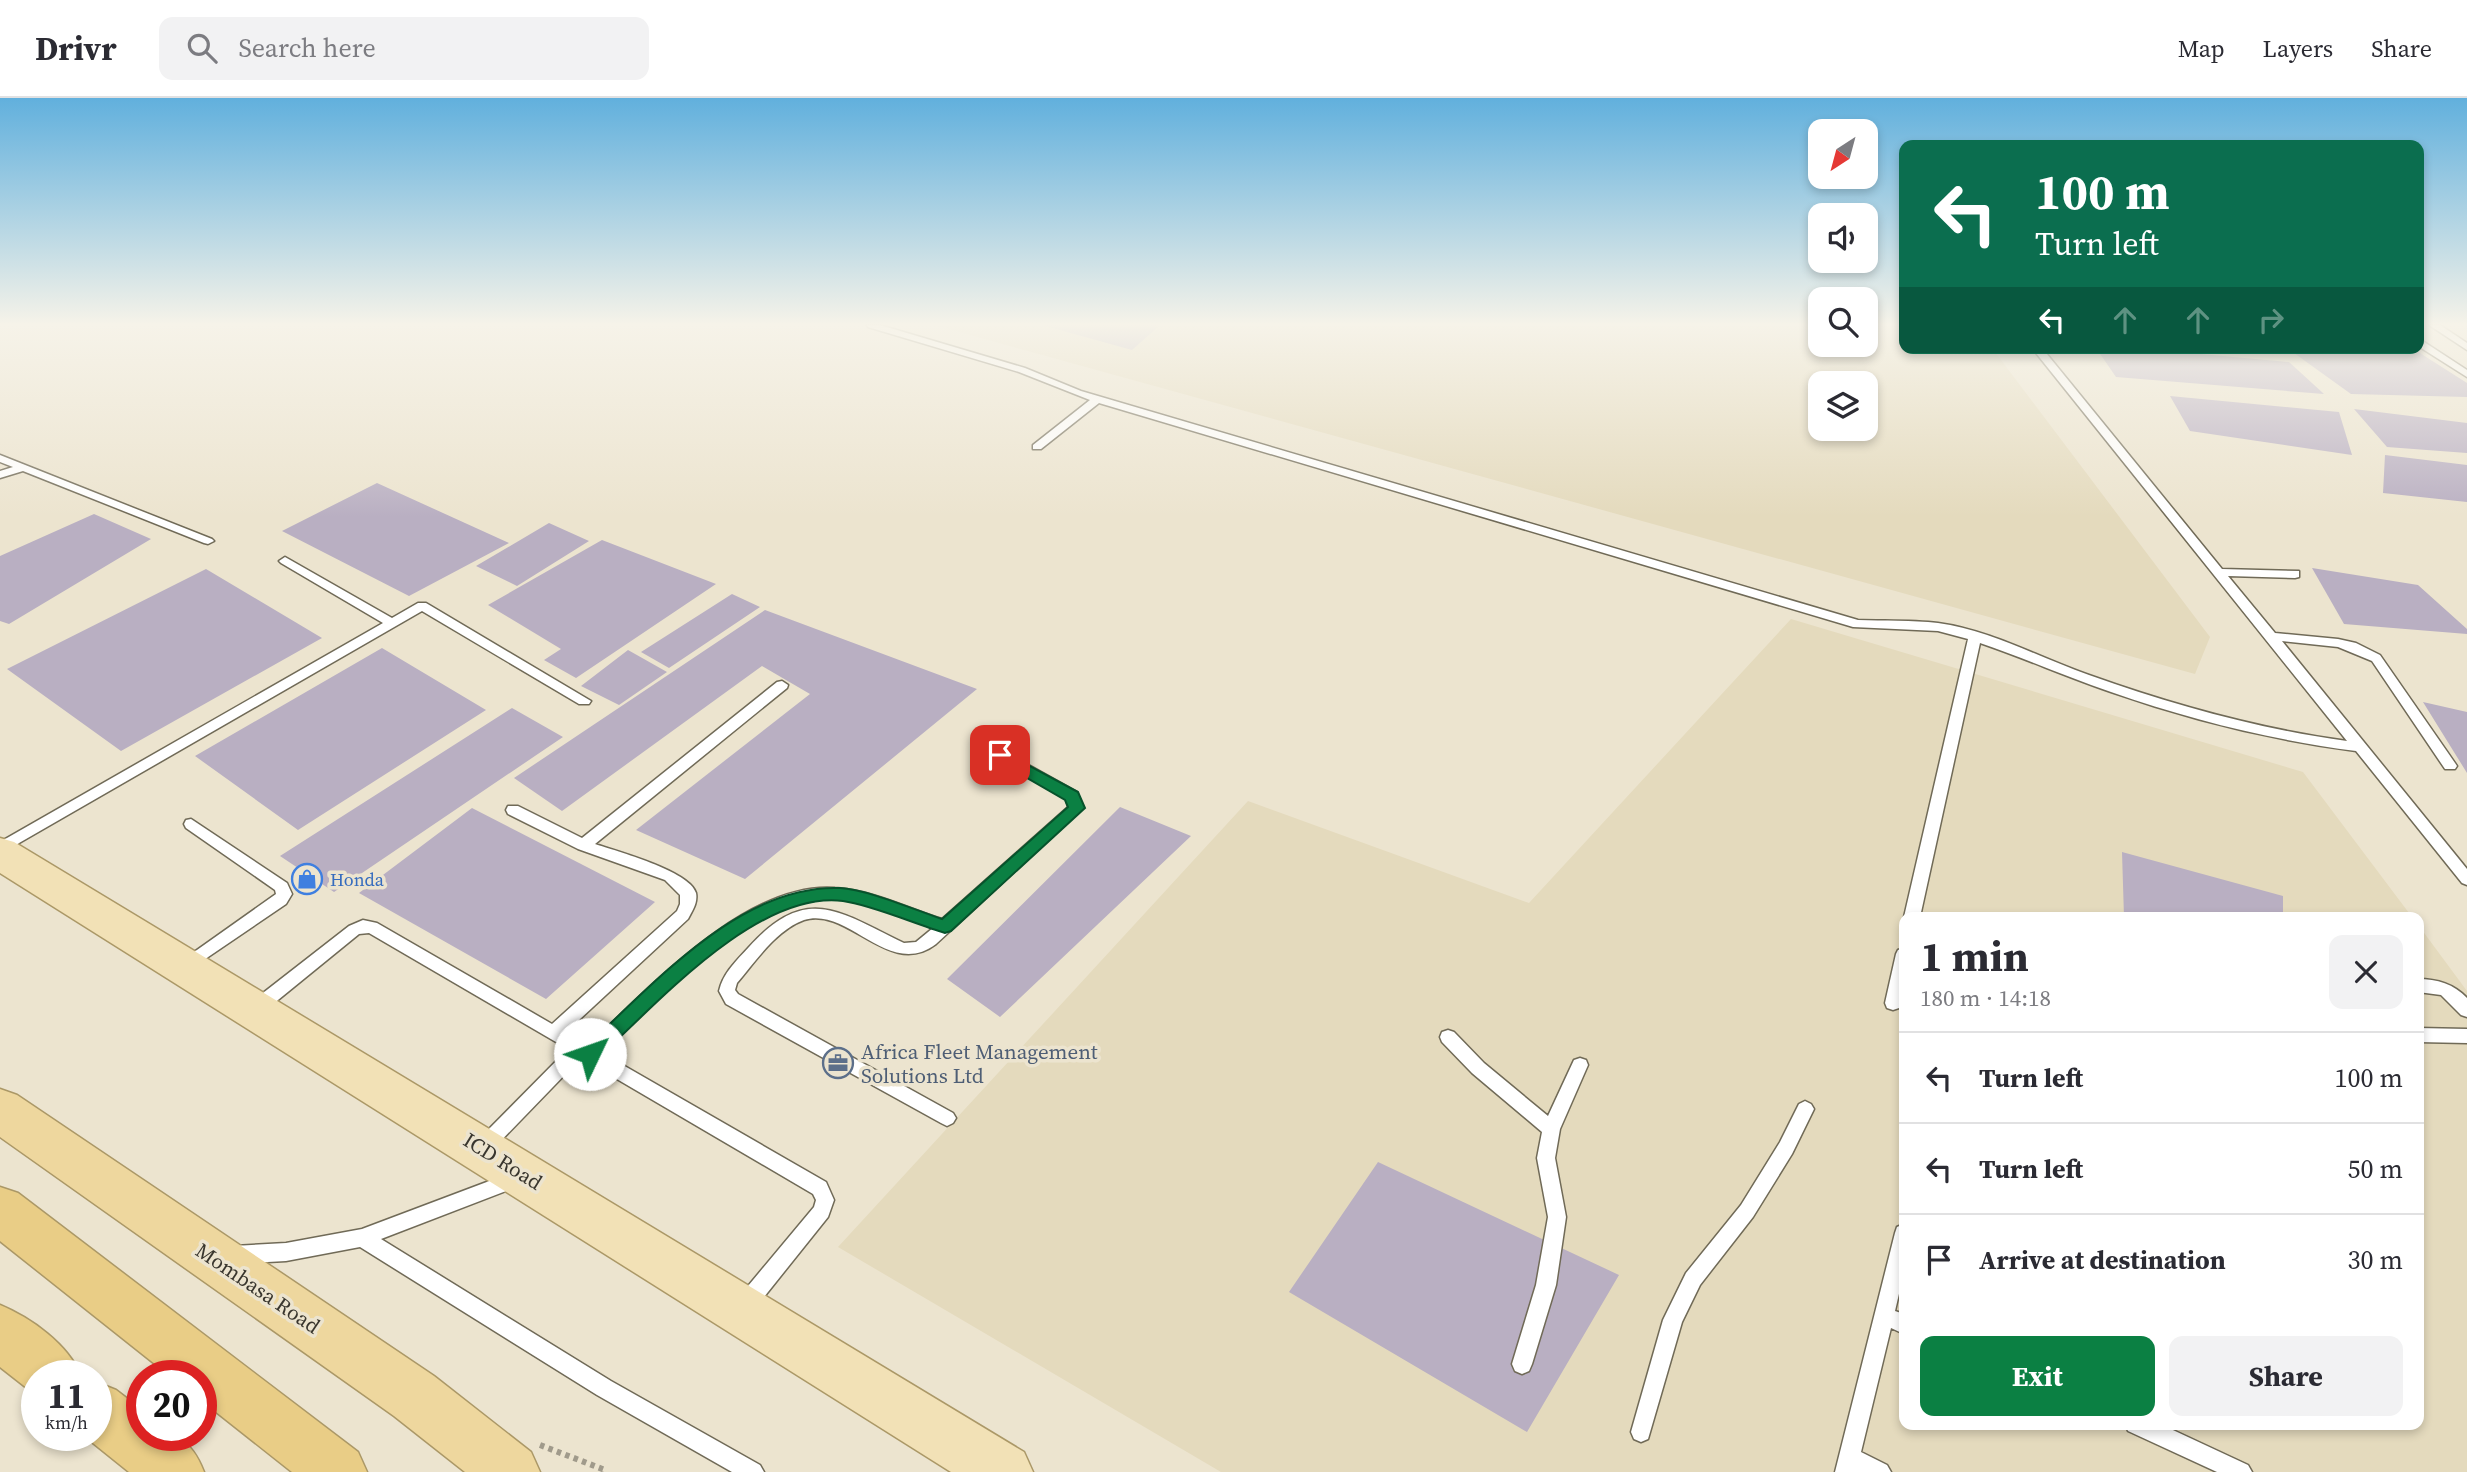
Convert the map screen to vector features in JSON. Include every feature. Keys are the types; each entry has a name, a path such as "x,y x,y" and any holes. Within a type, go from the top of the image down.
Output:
{"highway":[{"name":"Mombasa Road","path":"0,1110 123,1198 212,1256 414,1396 511,1472"},
{"path":"0,1210 338,1472"},
{"path":"0,1332 34,1360"},
{"path":"112,1423 175,1472"}],"main road":[{"name":"ICD Road","path":"0,851 1004,1472"}],"lane":[{"path":"1072,389 1098,399 1857,624 1938,627 1975,636 2086,679 2193,711 2298,741 2360,747"},
{"path":"2070,389 2467,878"},
{"path":"1037,447 1098,399"},
{"path":"0,458 208,541"},
{"path":"0,475 24,467"},
{"path":"285,561 392,623"},
{"path":"2218,572 2295,574"},
{"path":"0,851 422,606 584,701"},
{"path":"1913,912 1975,636"},
{"path":"2271,638 2335,640 2360,647 2376,658 2387,670 2450,766"},
{"path":"583,845 782,685"},
{"path":"947,1118 732,999 727,991 729,981 782,926 810,913 825,915 902,949 924,947 1076,808 1072,796 1000,755"},
{"path":"513,810 583,845 670,876 688,893 688,904 683,915 553,1032"},
{"path":"185,966 281,900 284,894 282,887 191,824"},
{"path":"482,1148 585,1051 715,941 762,912 791,900 813,895 843,894 945,926"},
{"path":"254,1009 363,926 372,927 820,1188 825,1200 822,1211 742,1309"},
{"path":"1893,1003 1899,976"},
{"path":"2424,985 2436,985 2449,992 2467,1010"},
{"path":"2424,1035 2467,1036"},
{"path":"1448,1037 1478,1068 1551,1129"},
{"path":"1522,1364 1546,1285 1556,1217 1546,1158 1551,1129 1580,1065"},
{"path":"1641,1432 1673,1320 1688,1289 1747,1211 1786,1148 1805,1110"},
{"path":"212,1256 286,1252 362,1238 525,1175"},
{"path":"362,1238 604,1388 752,1472"},
{"path":"1880,1472 1848,1464 1899,1254"},
{"path":"1884,1316 1899,1322"},
{"path":"2148,1430 2241,1472"}],"shaded area":[{"path":"1166,389 1808,389 1808,441 1878,441 1878,389 2023,389 2210,637 2195,674"},
{"path":"1791,619 2303,772 2408,912 1899,912 1899,1430 2424,1430 2424,933 2467,991 2467,1472 1221,1472 838,1247 1248,801 1529,903"}],"building":[{"path":"2264,389 2319,389 2324,394"},
{"path":"2344,389 2467,389 2467,397 2351,394"},
{"path":"2170,396 2339,412 2352,455 2190,431"},
{"path":"2354,409 2467,423 2467,453 2387,447"},
{"path":"2385,455 2467,465 2467,502 2383,493"},
{"path":"377,483 509,543 409,596 282,531"},
{"path":"94,514 151,539 9,624 0,621 0,556"},
{"path":"549,523 589,541 517,586 476,566"},
{"path":"602,540 716,584 576,678 544,660 561,649 488,605"},
{"path":"2312,568 2418,585 2467,629 2467,634 2344,624"},
{"path":"206,569 322,638 121,751 7,669"},
{"path":"732,594 760,607 669,668 641,652"},
{"path":"765,610 977,689 745,879 636,830 810,694 762,666 562,811 514,778"},
{"path":"382,648 486,710 298,830 195,756"},
{"path":"628,650 667,672 619,705 581,686"},
{"path":"2423,702 2467,712 2467,773"},
{"path":"512,708 563,737 334,892 280,856"},
{"path":"1120,807 1191,836 1000,1017 947,979"},
{"path":"472,808 655,902 546,999 359,893"},
{"path":"2122,852 2283,896 2283,912 2124,912"},
{"path":"1378,1162 1619,1275 1527,1432 1289,1292"}],"place":[{"name":"Honda","path":"307,879"},
{"name":"Africa Fleet Management Solutions Ltd","path":"838,1063"}],"route":[{"path":"590,1054 715,941 762,912 791,900 829,893 843,894 945,926 1076,808 1072,796 1000,755"}]}
